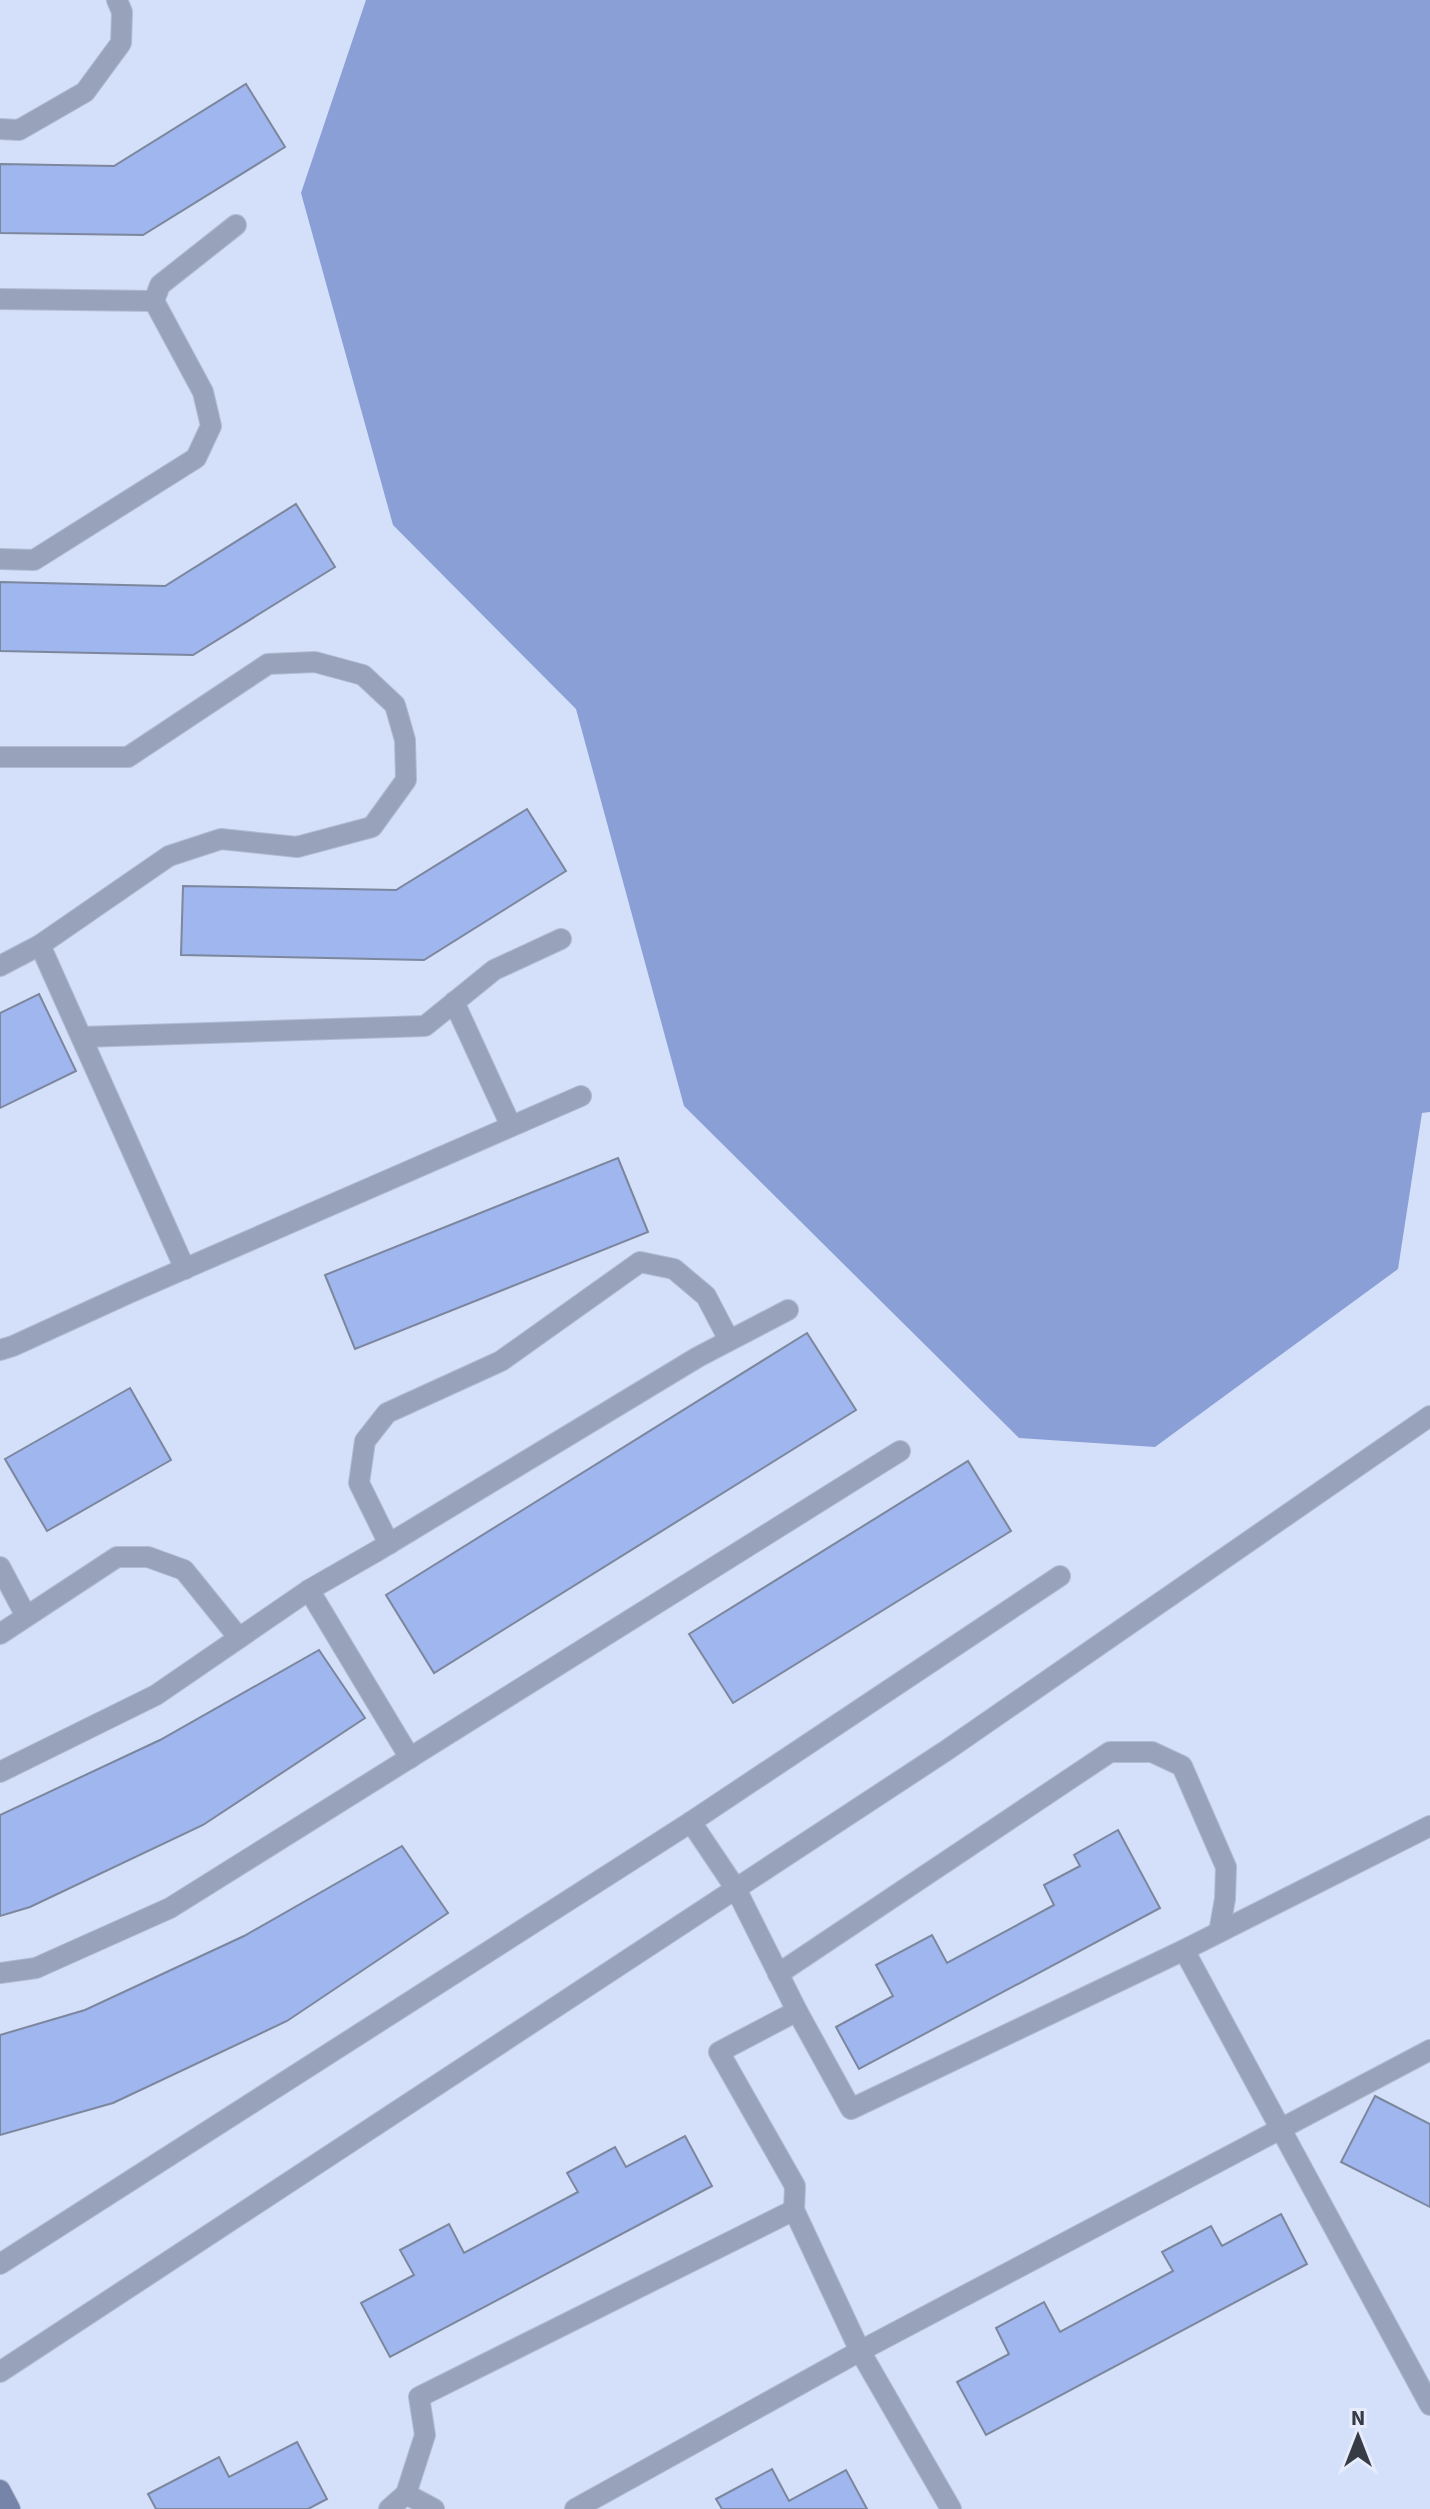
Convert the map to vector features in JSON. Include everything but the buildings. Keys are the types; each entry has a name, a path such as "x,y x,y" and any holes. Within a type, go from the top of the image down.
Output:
{"street":[{"path":"0,129 19,130 85,92 121,43 122,12 117,0"},
{"path":"0,559 34,560 196,458 211,426 203,392 154,301 160,285 236,225"},
{"path":"0,299 154,301"},
{"path":"0,757 128,757 268,664 315,662 363,675 395,705 405,740 406,780 372,827 297,847 221,839 169,856 40,945 0,966"},
{"path":"82,1037 425,1026 494,970 561,939"},
{"path":"40,945 185,1269"},
{"path":"454,1002 511,1126"},
{"path":"0,1350 581,1096"},
{"path":"389,1544 359,1483 365,1441 387,1413 501,1361 640,1262 674,1269 706,1296 729,1340"},
{"path":"0,1772 156,1695 309,1590 729,1340 788,1310"},
{"path":"0,2372 947,1750 1430,1416"},
{"path":"0,1973 36,1968 170,1908 900,1451"},
{"path":"0,1634 117,1557 148,1557 184,1570 239,1638"},
{"path":"0,1567 26,1616"},
{"path":"0,2264 691,1822 1060,1576"},
{"path":"309,1590 410,1758"},
{"path":"778,1974 1110,1752 1152,1752 1182,1766 1226,1867 1225,1899 1219,1932"},
{"path":"691,1822 736,1889 797,2011 851,2109 1184,1950 1430,1826"},
{"path":"1184,1950 1430,2405"},
{"path":"797,2011 719,2052 795,2186 794,2210 860,2351 951,2509"},
{"path":"575,2509 860,2351 1430,2050"},
{"path":"389,2509 406,2494 425,2435 419,2397 794,2210"},
{"path":"0,2490 10,2509"},
{"path":"406,2494 434,2509"}],"shaded area":[{"path":"366,0 1430,0 1430,1112 1422,1113 1398,1269 1155,1447 1019,1438 684,1106 576,709 393,525 301,193"}]}
